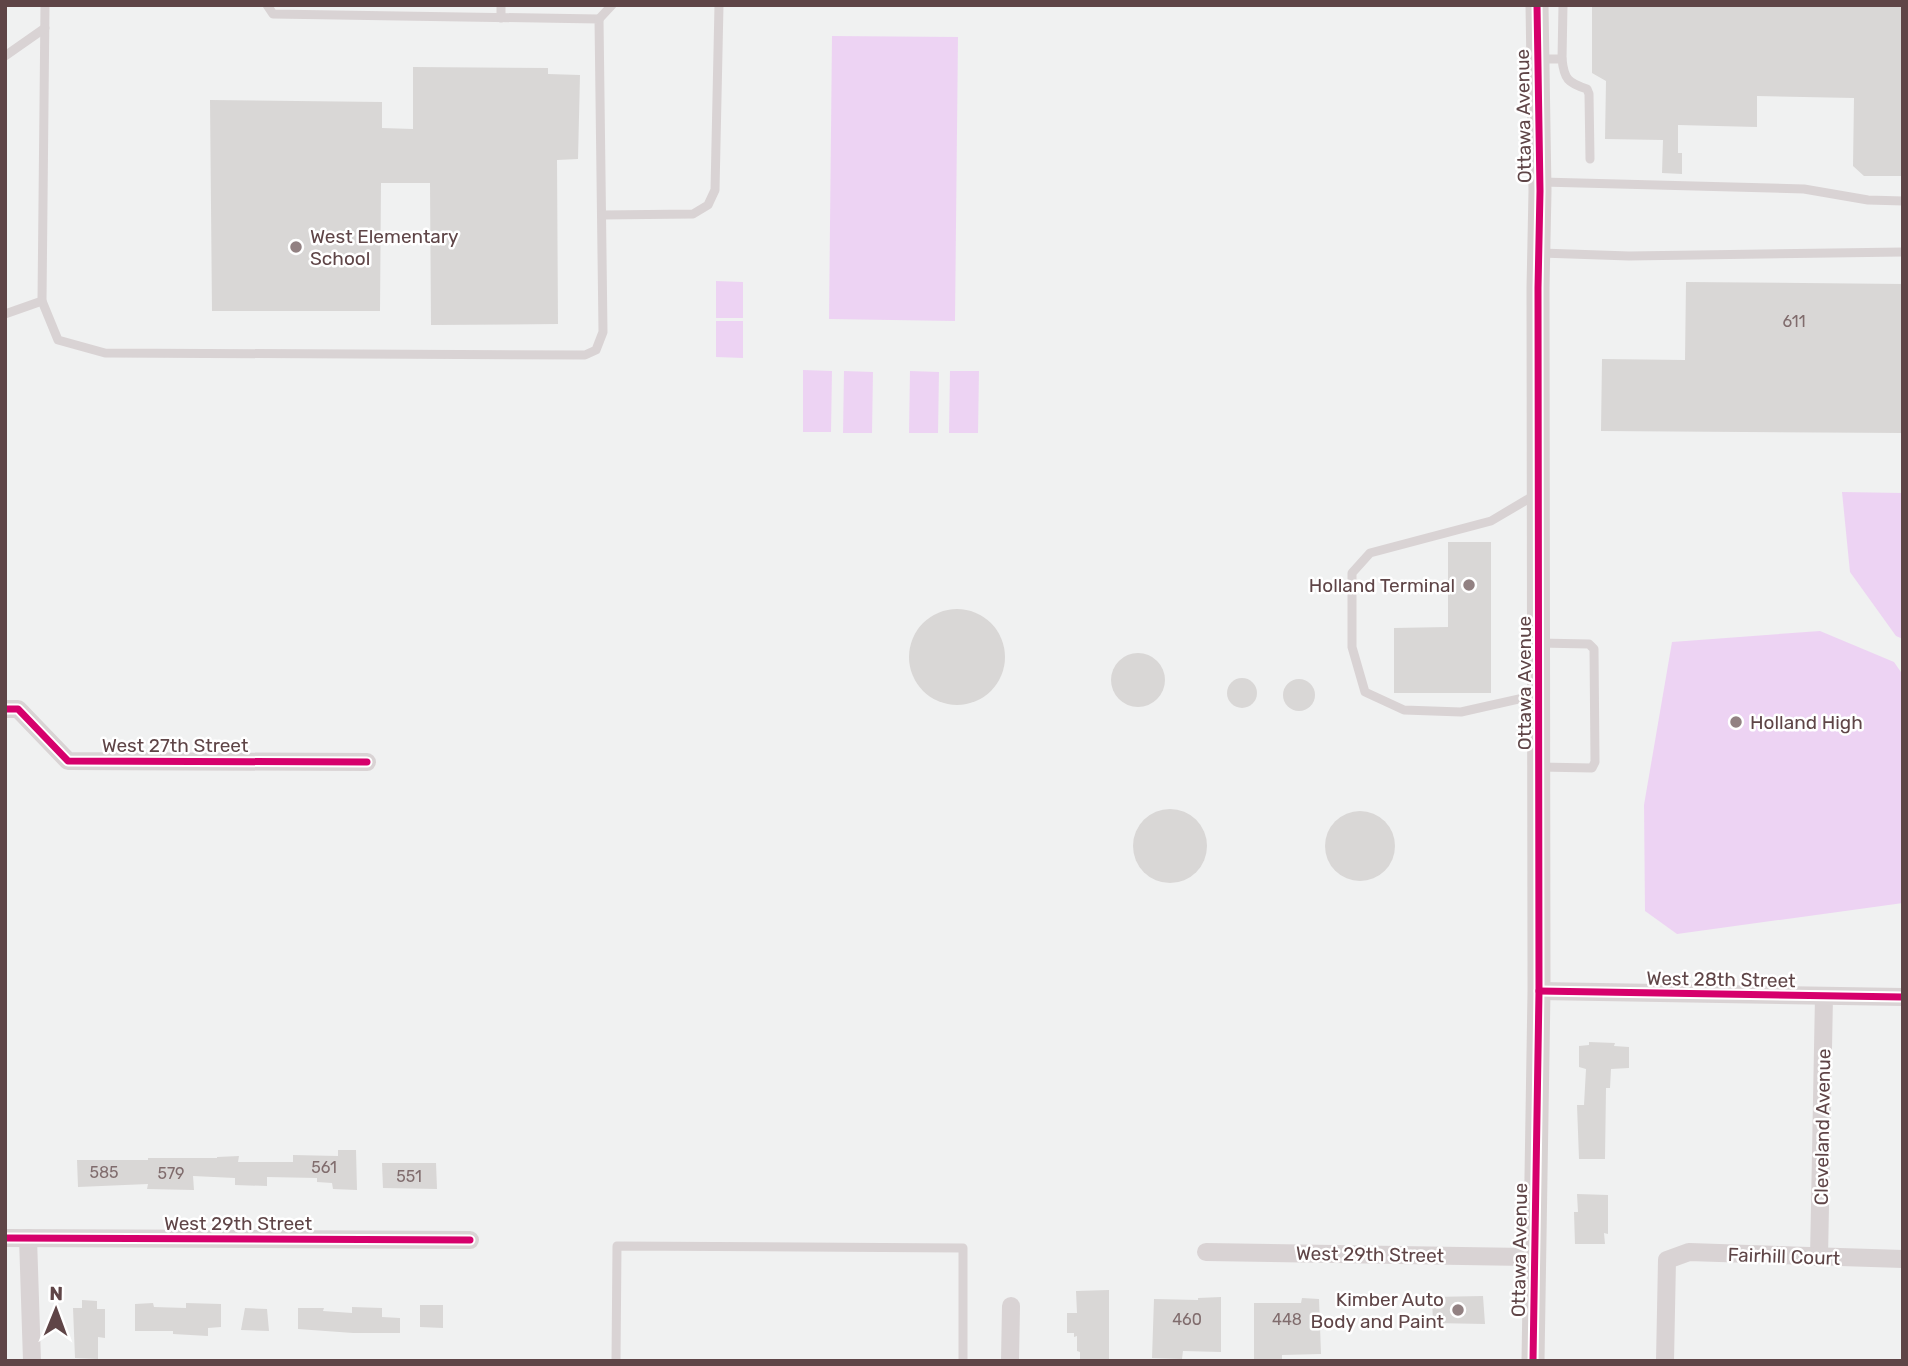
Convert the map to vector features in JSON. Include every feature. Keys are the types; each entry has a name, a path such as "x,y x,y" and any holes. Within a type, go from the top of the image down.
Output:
{"street":[{"name":"Ottawa Avenue","path":"1533,1361 1539,990 1540,182 1537,5"},
{"name":"West 27th Street","path":"5,709 18,709 68,761 367,761"},
{"name":"West 28th Street","path":"1539,990 1903,997"},
{"name":"Cleveland Avenue","path":"1819,1258 1824,996"},
{"name":"West 29th Street","path":"5,1238 470,1240"},
{"path":"28,1238 32,1361"},
{"name":"West 29th Street","path":"1206,1252 1534,1257"},
{"name":"Fairhill Court","path":"1665,1361 1667,1260 1689,1252 1903,1259"},
{"path":"1010,1361 1011,1306"}],"lane":[{"path":"45,5 42,301 58,340 106,353 585,355 596,350 603,332 600,19 612,5"},
{"path":"267,5 273,14 600,19"},
{"path":"501,5 501,18"},
{"path":"602,215 693,214 708,205 715,190 719,5"},
{"path":"1563,5 1564,73 1569,82 1587,89 1589,94 1590,159"},
{"path":"5,56 45,28"},
{"path":"1538,59 1562,59"},
{"path":"1540,182 1804,189 1868,201 1903,201"},
{"path":"1539,253 1642,256 1903,252"},
{"path":"6,312 42,301"},
{"path":"1539,694 1461,712 1404,710 1365,692 1352,647 1352,573 1370,553 1491,521 1540,493"},
{"path":"1539,643 1589,644 1594,649 1595,762 1592,768 1539,767"},
{"path":"616,1361 617,1246 963,1248 963,1361"}],"shaded area":[{"path":"832,36 958,37 955,321 829,319"},
{"path":"716,281 743,282 743,318 716,318"},
{"path":"716,321 743,321 743,358 716,357"},
{"path":"803,370 832,371 831,432 803,432"},
{"path":"844,371 873,372 872,433 843,433"},
{"path":"910,371 939,372 938,433 909,433"},
{"path":"950,371 979,371 978,433 949,433"},
{"path":"1842,492 1903,493 1903,639 1896,636 1850,572"},
{"path":"1820,631 1894,662 1903,675 1903,903 1677,934 1645,911 1644,805 1672,642"}],"building":[{"path":"1592,5 1903,5 1903,176 1864,176 1853,166 1854,98 1757,96 1757,127 1678,125 1678,153 1682,153 1682,174 1662,173 1663,140 1605,139 1606,81 1592,73"},
{"name":"West Elementary School","path":"413,67 548,68 548,74 580,75 578,159 557,160 558,324 431,325 430,183 381,183 380,311 212,311 210,100 382,102 382,128 413,129"},
{"path":"1686,282 1903,284 1903,433 1601,431 1602,359 1685,360"},
{"name":"Holland Terminal","path":"1448,542 1491,542 1491,693 1394,693 1394,628 1448,627"},
{"path":"957,609 976,612 991,623 1002,638 1005,657 1002,676 991,691 976,702 957,705 938,702 923,691 912,676 909,657 912,638 923,623 938,612"},
{"path":"1138,653 1157,661 1165,680 1157,699 1138,707 1119,699 1111,680 1119,661"},
{"path":"1242,678 1248,679 1256,687 1256,699 1248,707 1242,708 1236,707 1228,699 1227,693 1228,687 1236,679"},
{"path":"1299,679 1310,684 1315,695 1310,706 1299,711 1288,706 1283,695 1288,684"},
{"path":"1163,809 1177,809 1191,815 1201,825 1207,846 1205,860 1191,877 1177,883 1163,883 1149,877 1139,867 1133,853 1133,839 1139,825 1149,815"},
{"path":"1367,811 1380,817 1389,826 1393,832 1393,860 1385,871 1374,879 1353,881 1335,871 1327,860 1325,839 1335,821 1346,813"},
{"path":"1589,1042 1615,1043 1614,1046 1629,1047 1629,1068 1611,1069 1610,1088 1606,1088 1605,1159 1579,1159 1577,1105 1584,1105 1586,1069 1579,1067 1579,1046 1589,1045"},
{"path":"338,1150 356,1150 357,1190 333,1189 332,1183 317,1182 317,1178 267,1177 267,1186 235,1185 235,1178 193,1176 194,1190 147,1189 148,1184 78,1187 77,1160 239,1156 238,1162 293,1162 293,1155 338,1156"},
{"path":"382,1163 436,1163 437,1189 383,1188"},
{"path":"1577,1194 1608,1195 1608,1234 1604,1233 1605,1244 1575,1244 1574,1212 1578,1212"},
{"path":"1109,1290 1109,1361 1080,1361 1077,1336 1067,1333 1067,1313 1077,1313 1076,1291"},
{"name":"Kimber Auto Body and Paint","path":"1483,1296 1485,1324 1433,1323 1432,1297"},
{"path":"1221,1297 1221,1352 1183,1351 1182,1359 1152,1358 1154,1299 1198,1300"},
{"path":"1302,1298 1319,1299 1321,1354 1282,1355 1282,1361 1254,1361 1254,1303 1301,1303"},
{"path":"82,1300 97,1301 97,1309 105,1309 105,1338 98,1337 98,1359 75,1358 73,1308 82,1308"},
{"path":"153,1303 154,1307 186,1308 186,1303 221,1304 221,1327 208,1328 208,1336 173,1334 173,1331 135,1331 135,1304"},
{"path":"420,1305 443,1305 443,1328 420,1327"},
{"path":"352,1307 382,1308 382,1317 400,1318 400,1333 298,1329 298,1308 324,1308 323,1311 352,1313"},
{"path":"245,1308 267,1309 269,1331 241,1330"}],"cycle path":[{"path":"1533,1361 1539,991 1540,191 1537,5"},
{"path":"5,709 18,709 68,761 367,762"},
{"path":"1539,991 1903,997"},
{"path":"5,1238 470,1240"}],"place":[{"name":"West Elementary School","path":"296,247"},
{"name":"Holland Terminal","path":"1469,585"},
{"name":"Holland High","path":"1736,722"},
{"name":"Kimber Auto Body and Paint","path":"1458,1310"}]}
